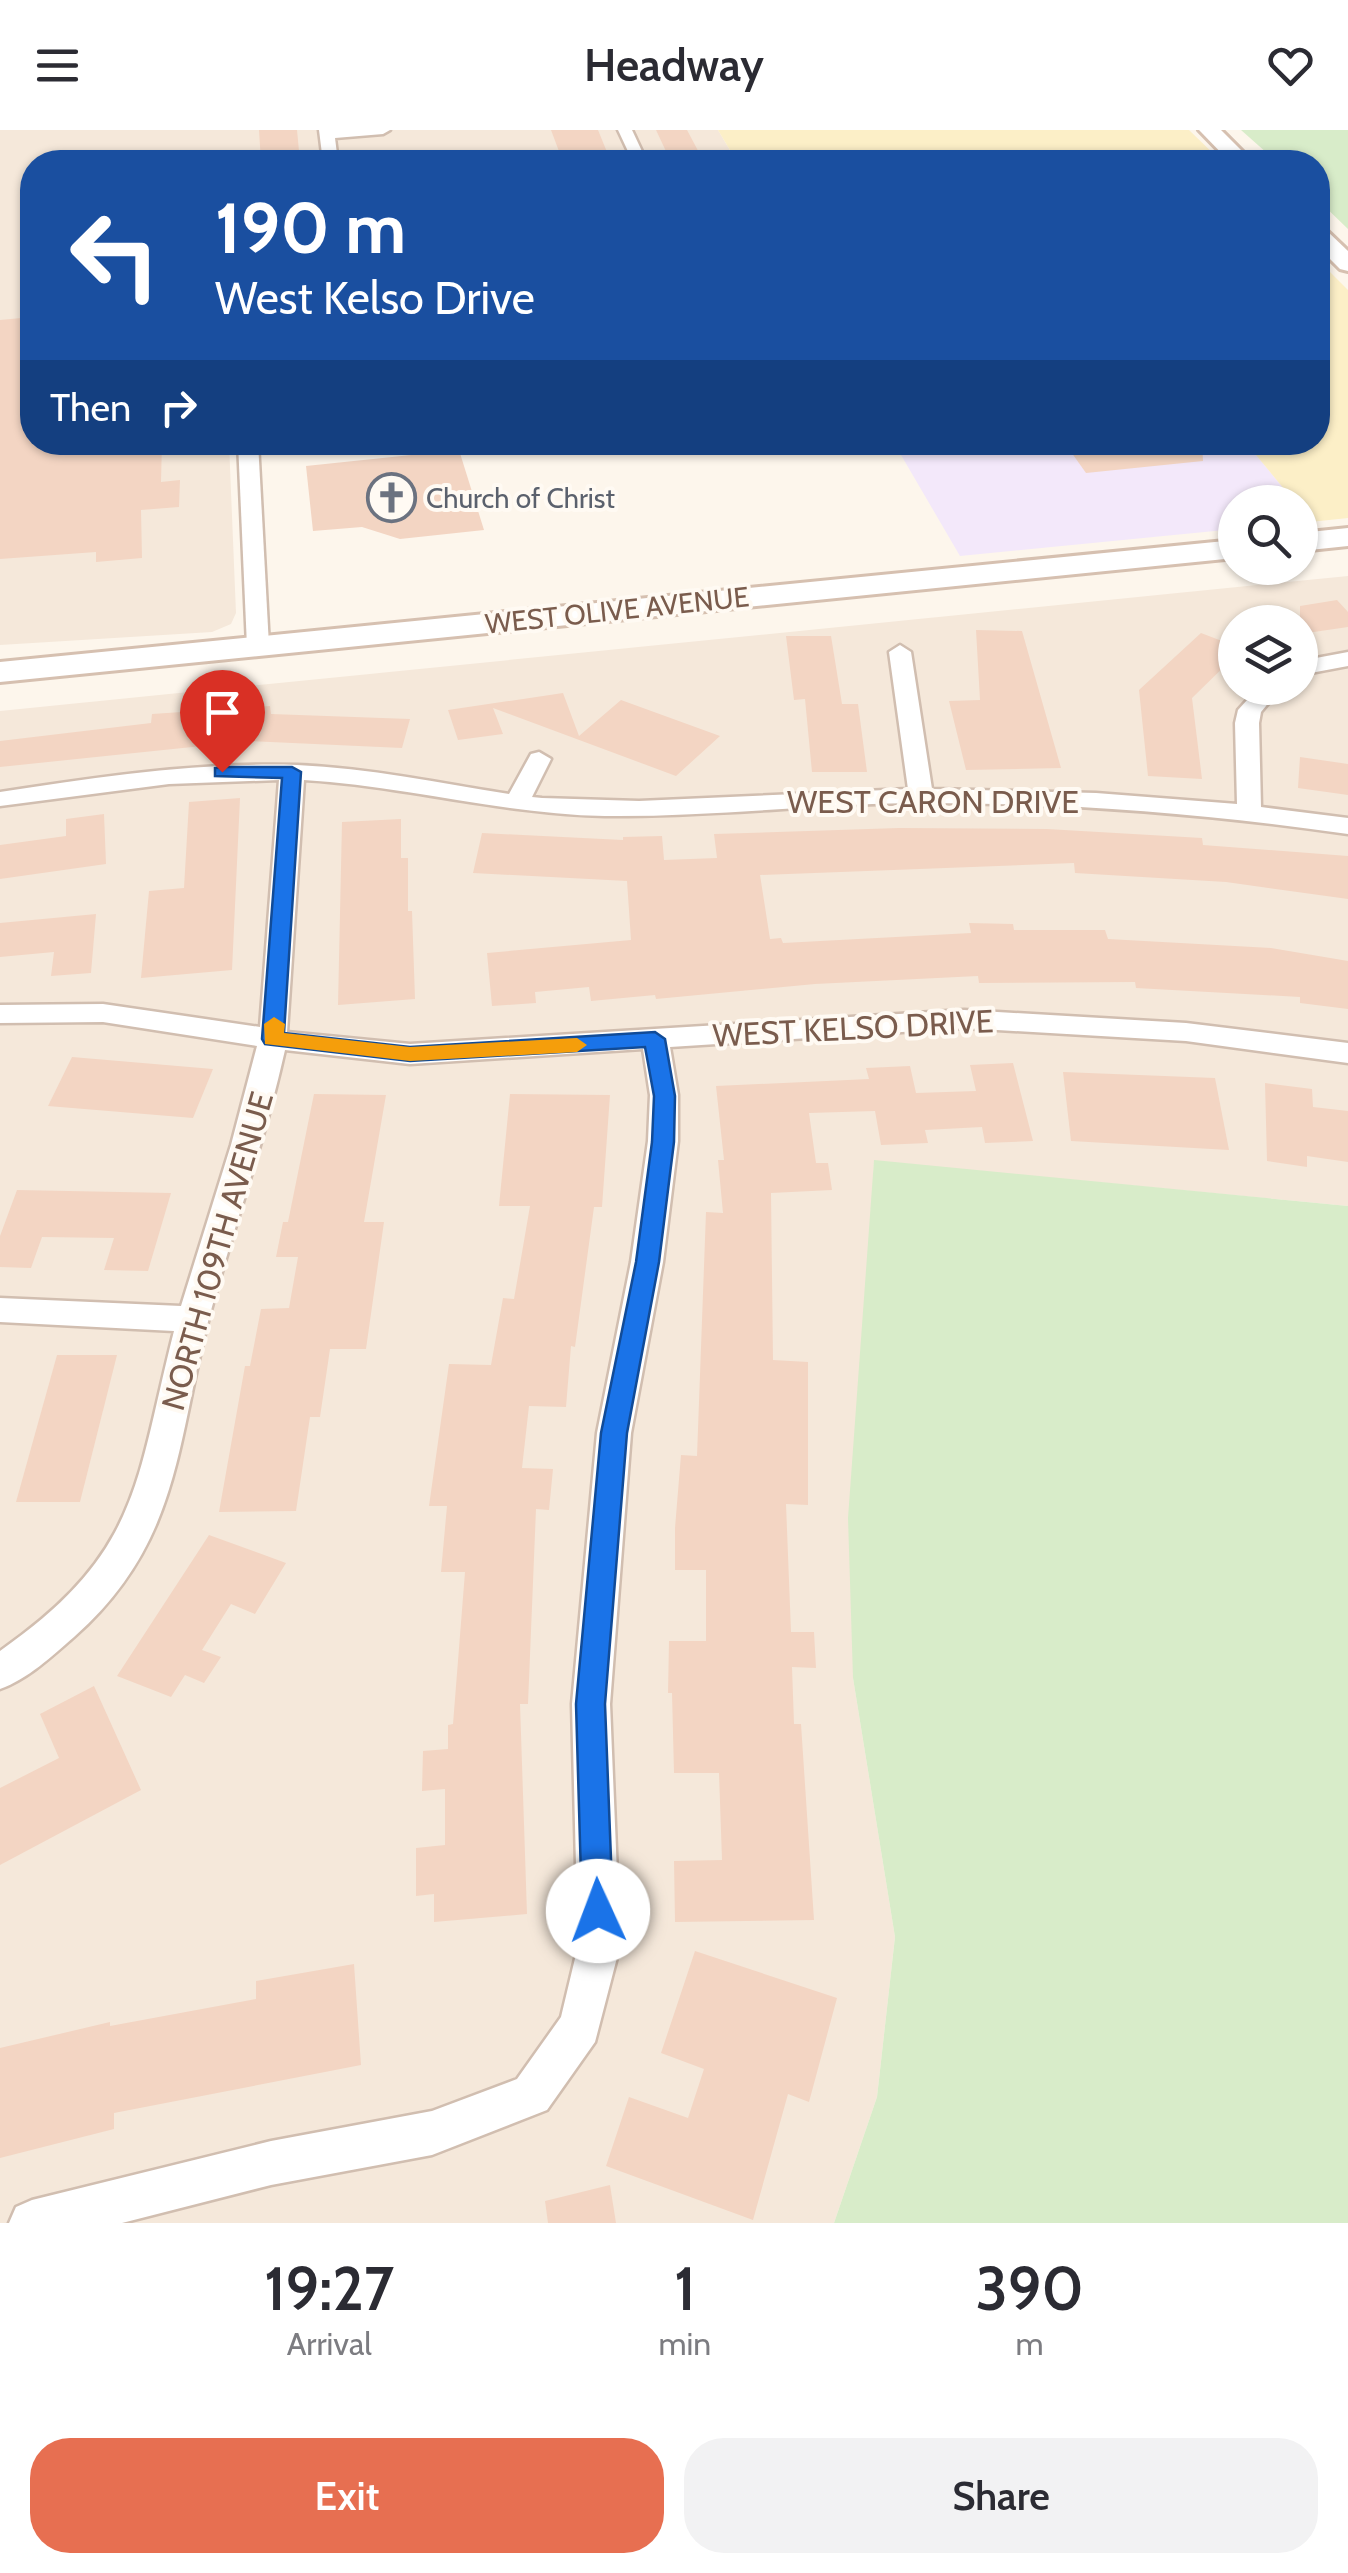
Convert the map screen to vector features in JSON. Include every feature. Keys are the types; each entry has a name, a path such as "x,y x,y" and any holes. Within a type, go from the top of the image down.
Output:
{"main road":[{"path":"1208,130 1229,150"},
{"path":"1330,247 1348,264"},
{"path":"1318,540 1348,538"},
{"name":"WEST OLIVE AVENUE","path":"0,672 1218,551"}],"street":[{"path":"326,132 383,130"},
{"path":"249,455 258,646"},
{"path":"900,652 921,796"},
{"path":"1318,664 1348,658"},
{"path":"1249,812 1247,722 1255,705"},
{"path":"517,803 539,759"},
{"name":"WEST CARON DRIVE","path":"0,799 222,772 292,772 342,775 517,803 645,808 921,796 1102,800 1249,812 1348,826"},
{"name":"NORTH 109TH AVENUE","path":"0,1672 54,1636 84,1606 126,1552 147,1510 193,1318 264,1082 273,1039 292,772"},
{"name":"WEST KELSO DRIVE","path":"0,1014 79,1011 410,1054 964,1020 1186,1032 1348,1053"},
{"path":"32,2223 271,2163 432,2133 532,2095 580,2027 599,1946 590,1704 614,1433 648,1262 663,1142 664,1096 655,1039"},
{"path":"0,1310 193,1318"}],"shaded area":[{"path":"0,130 718,130 730,150 20,150 20,455 229,455 236,613 231,624 212,632 0,645"},
{"path":"901,455 1256,455 1281,485 1218,485 1218,531 960,556"},
{"path":"1348,576 1348,1206 874,1161 853,1678 895,1937 877,2097 834,2223 0,2223 0,711 1258,585 1318,585 1318,579"}],"green space":[{"path":"1241,130 1348,130 1348,229 1330,212 1330,150 1264,150"},
{"path":"874,1160 1348,1206 1348,2223 834,2223 877,2097 895,1937 853,1678 848,1518"}],"sand":[{"path":"718,130 1189,130 1210,150 730,150"},
{"path":"1330,272 1348,290 1348,518 1318,521 1318,485 1281,485 1256,455 1330,455"}],"building":[{"path":"259,130 297,130 299,150 260,150"},
{"path":"551,130 598,130 606,150 558,150"},
{"path":"656,130 687,130 698,150 665,150"},
{"path":"20,318 20,455 162,455 161,482 180,480 179,507 141,510 142,558 96,562 96,552 0,559 0,320"},
{"name":"Church of Christ","path":"411,455 461,455 484,530 400,539 362,527 313,531 306,466"},
{"path":"1073,455 1203,455 1203,461 1086,473"},
{"path":"1337,600 1348,612 1348,627 1318,631 1318,605 1306,605"},
{"path":"976,630 1022,631 1061,768 966,770 949,701 980,700"},
{"path":"1201,633 1218,640 1218,673 1192,698 1202,779 1148,776 1139,690"},
{"path":"786,636 831,636 842,704 858,704 867,772 812,772 805,699 794,700"},
{"path":"563,693 579,736 621,700 720,736 676,776 493,708 503,734 458,740 448,710"},
{"path":"270,706 271,714 410,719 402,748 250,741 0,767 0,741 151,723 152,714"},
{"path":"1300,757 1348,764 1348,795 1298,788"},
{"path":"240,798 232,970 141,978 149,891 184,888 189,802"},
{"path":"104,814 106,864 0,879 0,845 66,836 66,819"},
{"path":"401,819 401,858 408,858 415,999 338,1005 342,822"},
{"path":"899,828 1047,829 1202,838 1203,845 1348,856 1348,899 1226,882 1075,873 1074,863 760,875 770,939 781,938 783,943 971,933 969,923 1013,924 1014,930 1105,930 1108,939 1271,948 1348,961 1348,1009 1300,1003 1300,997 1136,988 1135,982 979,983 978,976 591,1001 589,987 535,992 536,1003 492,1006 487,953 631,940 627,881 473,873 482,833 623,840 662,836 664,860 717,858 714,834"},
{"path":"96,914 91,973 51,976 54,952 0,957 0,923"},
{"path":"72,1057 213,1069 193,1118 48,1106"},
{"path":"1013,1063 1033,1141 985,1143 982,1127 925,1130 928,1143 881,1145 875,1111 809,1113 816,1163 828,1163 832,1190 771,1193 773,1360 808,1362 808,1505 786,1504 791,1632 814,1632 816,1668 792,1667 794,1724 801,1724 814,1920 675,1922 674,1861 722,1860 719,1773 674,1773 672,1693 668,1693 669,1641 706,1641 706,1570 675,1570 675,1528 681,1455 697,1456 706,1212 723,1213 718,1160 724,1160 716,1086 869,1079 866,1068 910,1066 916,1093 976,1091 970,1065"},
{"path":"1063,1072 1215,1078 1229,1150 1071,1141"},
{"path":"1265,1083 1312,1089 1313,1107 1348,1111 1348,1162 1307,1156 1307,1167 1267,1161"},
{"path":"314,1094 386,1095 364,1222 384,1222 366,1349 330,1349 320,1417 310,1417 296,1511 219,1512 245,1366 250,1366 261,1309 289,1308 298,1257 276,1257 283,1222 288,1222"},
{"path":"510,1094 610,1095 602,1207 594,1207 575,1347 571,1346 566,1407 529,1406 522,1468 553,1469 549,1510 536,1509 528,1704 520,1704 527,1914 434,1922 434,1894 416,1896 416,1848 445,1845 445,1789 422,1791 423,1751 448,1749 465,1572 441,1572 447,1506 429,1506 449,1364 491,1365 503,1298 514,1299 530,1206 499,1206"},
{"path":"17,1190 171,1193 148,1271 104,1270 114,1238 42,1237 31,1268 0,1267 0,1236"},
{"path":"57,1355 117,1355 80,1502 16,1502"},
{"path":"209,1535 286,1563 255,1614 231,1604 202,1650 221,1657 204,1683 185,1675 171,1697 117,1676"},
{"path":"94,1686 141,1790 0,1865 0,1788 59,1758 40,1714"},
{"path":"695,1951 837,1998 809,2102 788,2094 753,2220 606,2166 629,2097 688,2118 704,2069 661,2053"},
{"path":"354,1964 361,2065 114,2113 114,2129 0,2158 0,2048 110,2022 110,2026 256,1999 256,1981"},
{"path":"610,2185 616,2223 548,2223 545,2201"}],"slow traffic":[{"path":"274,1024 273,1039 410,1054 577,1045"}],"place":[{"name":"Church of Christ","path":"391,498"}],"route":[{"path":"222,772 292,772 273,1039 410,1054 655,1039 664,1096 663,1142 648,1262 614,1433 590,1704 598,1911"}]}
